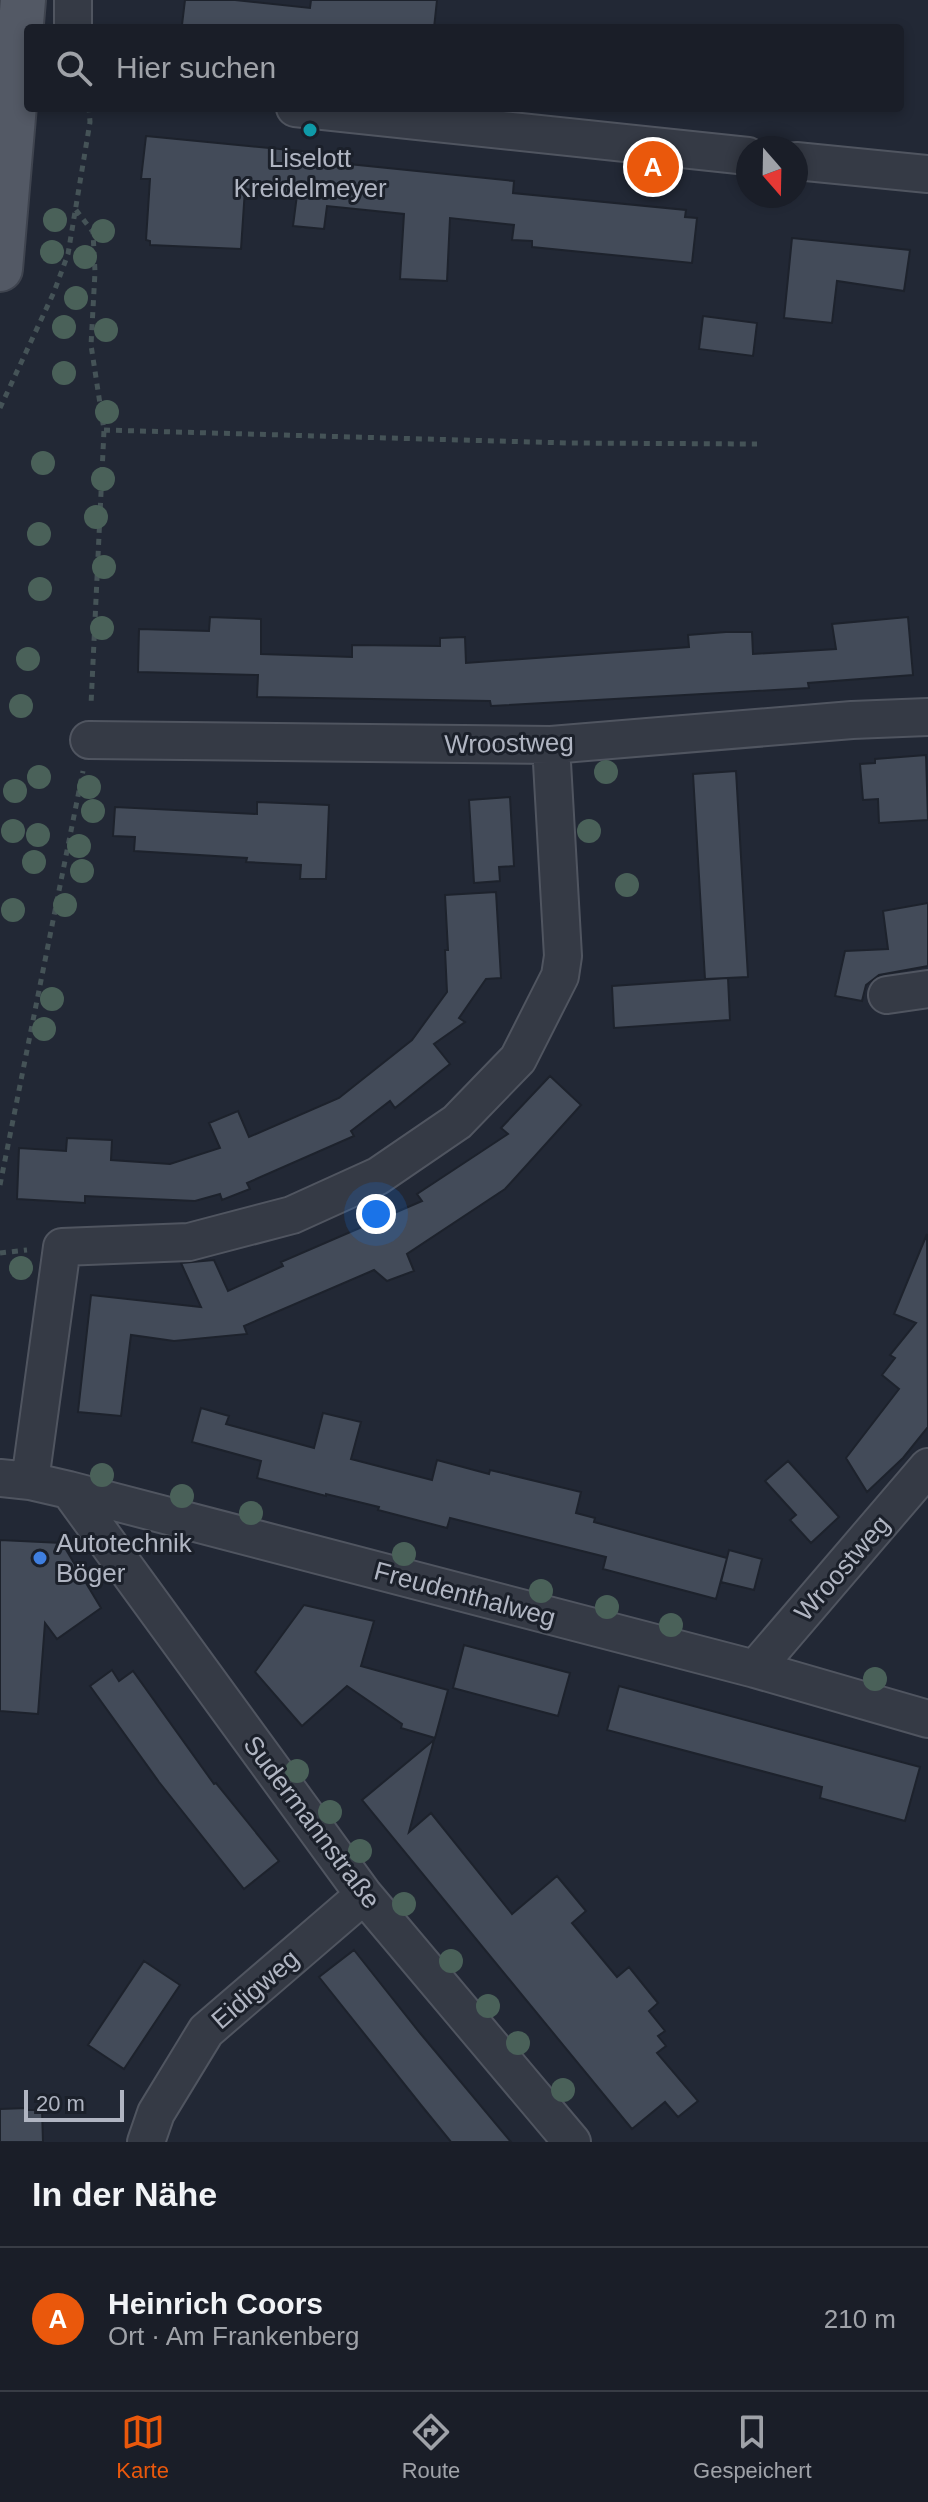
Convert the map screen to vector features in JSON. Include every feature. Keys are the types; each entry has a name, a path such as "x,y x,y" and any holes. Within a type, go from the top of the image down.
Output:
{"main road":[{"path":"0,269 23,0"}],"street":[{"path":"73,0 73,24"},
{"path":"333,112 736,155"},
{"path":"808,162 928,174"},
{"name":"Wroostweg","path":"89,740 551,745 852,720 928,717"},
{"path":"15,1480 62,1247 189,1242 292,1215 378,1176 457,1122 518,1059 560,976 563,956 551,745"},
{"path":"887,995 928,989"},
{"name":"Wroostweg","path":"755,1669 928,1467"},
{"name":"Freudenthalweg","path":"15,1480 69,1490 755,1669 928,1719"},
{"name":"Sudermannstraße","path":"69,1490 364,1895 572,2142"},
{"name":"Eidigweg","path":"146,2142 156,2113 206,2031 364,1895"}],"path":[{"path":"0,408 54,292 68,254 89,112"},
{"path":"0,1185 89,740 104,430 91,345 95,272 93,232 76,210"},
{"path":"104,430 568,443 757,444"}],"building":[{"path":"185,0 235,0 310,8 311,0 437,0 434,24 182,24"},
{"path":"146,136 311,152 310,160 514,181 513,193 686,210 685,217 697,218 692,263 532,247 532,241 512,240 514,225 450,218 447,281 400,279 404,214 327,206 324,229 293,226 297,195 245,189 241,249 150,245 150,241 146,240 150,179 141,179"},
{"path":"792,238 910,250 904,291 837,281 832,323 784,318"},
{"path":"703,316 757,323 753,356 699,349"},
{"path":"210,617 261,619 261,654 352,657 352,645 440,646 440,638 465,637 466,663 689,647 688,635 726,632 752,632 753,654 836,649 832,624 908,617 913,675 808,683 809,688 491,706 490,701 257,697 258,675 138,672 139,629 209,631"},
{"path":"926,755 928,820 879,823 878,799 863,800 860,764 875,763 875,759"},
{"path":"736,771 748,977 705,979 693,774"},
{"path":"510,797 514,866 499,867 500,881 474,883 469,800"},
{"path":"257,802 329,805 326,879 300,879 301,865 246,862 247,858 134,851 135,837 113,836 115,807 257,814"},
{"path":"496,892 501,978 486,979 459,1018 465,1022 434,1044 450,1064 395,1108 390,1101 351,1131 354,1136 247,1183 250,1189 222,1200 220,1194 195,1201 85,1196 85,1203 17,1199 19,1148 66,1151 67,1138 112,1140 111,1160 170,1164 220,1148 209,1123 238,1111 249,1137 339,1098 412,1040 447,992 445,895"},
{"path":"928,903 928,966 879,975 866,985 862,1001 835,996 845,951 888,949 883,911"},
{"path":"728,978 730,1020 614,1028 612,986"},
{"path":"550,1076 581,1105 505,1189 407,1254 414,1271 387,1281 374,1270 244,1326 247,1334 174,1341 131,1335 121,1416 78,1412 91,1295 201,1307 181,1263 214,1260 228,1291 283,1266 281,1262 422,1201 417,1194 508,1134 501,1128"},
{"path":"927,1234 928,1427 903,1458 867,1492 846,1458 899,1389 882,1375 895,1358 890,1355 916,1323 894,1314"},
{"path":"201,1408 229,1416 226,1424 314,1448 323,1413 361,1422 351,1459 432,1480 437,1460 581,1492 576,1513 595,1518 594,1522 727,1558 716,1599 603,1569 606,1557 450,1518 447,1528 378,1510 379,1507 257,1478 261,1461 192,1442"},
{"path":"788,1461 839,1517 811,1543 790,1520 796,1515 765,1481"},
{"path":"0,1540 62,1543 101,1608 57,1639 45,1623 38,1714 0,1711"},
{"path":"729,1550 762,1559 754,1590 721,1582"},
{"path":"304,1605 374,1621 361,1666 448,1690 435,1738 401,1728 402,1724 347,1686 302,1726 255,1672"},
{"path":"464,1645 570,1673 558,1716 453,1688"},
{"path":"112,1670 119,1681 133,1671 214,1784 279,1861 244,1889 159,1782 90,1686"},
{"path":"619,1686 920,1767 905,1821 820,1798 822,1787 607,1730"},
{"path":"434,1740 409,1832 431,1813 512,1914 557,1876 586,1911 572,1923 617,1977 629,1967 658,2003 649,2011 665,2031 658,2036 666,2046 657,2053 698,2101 678,2117 665,2102 632,2129 362,1800"},
{"path":"354,1950 511,2142 451,2142 319,1977"},
{"path":"144,1961 180,1985 124,2069 88,2045"},
{"path":"0,2109 42,2110 43,2142 0,2142"}],"place":[{"name":"Liselott Kreidelmeyer","path":"310,130"},
{"name":"Heinrich Coors","path":"653,167"},
{"name":"Autotechnik Böger","path":"40,1558"}]}
